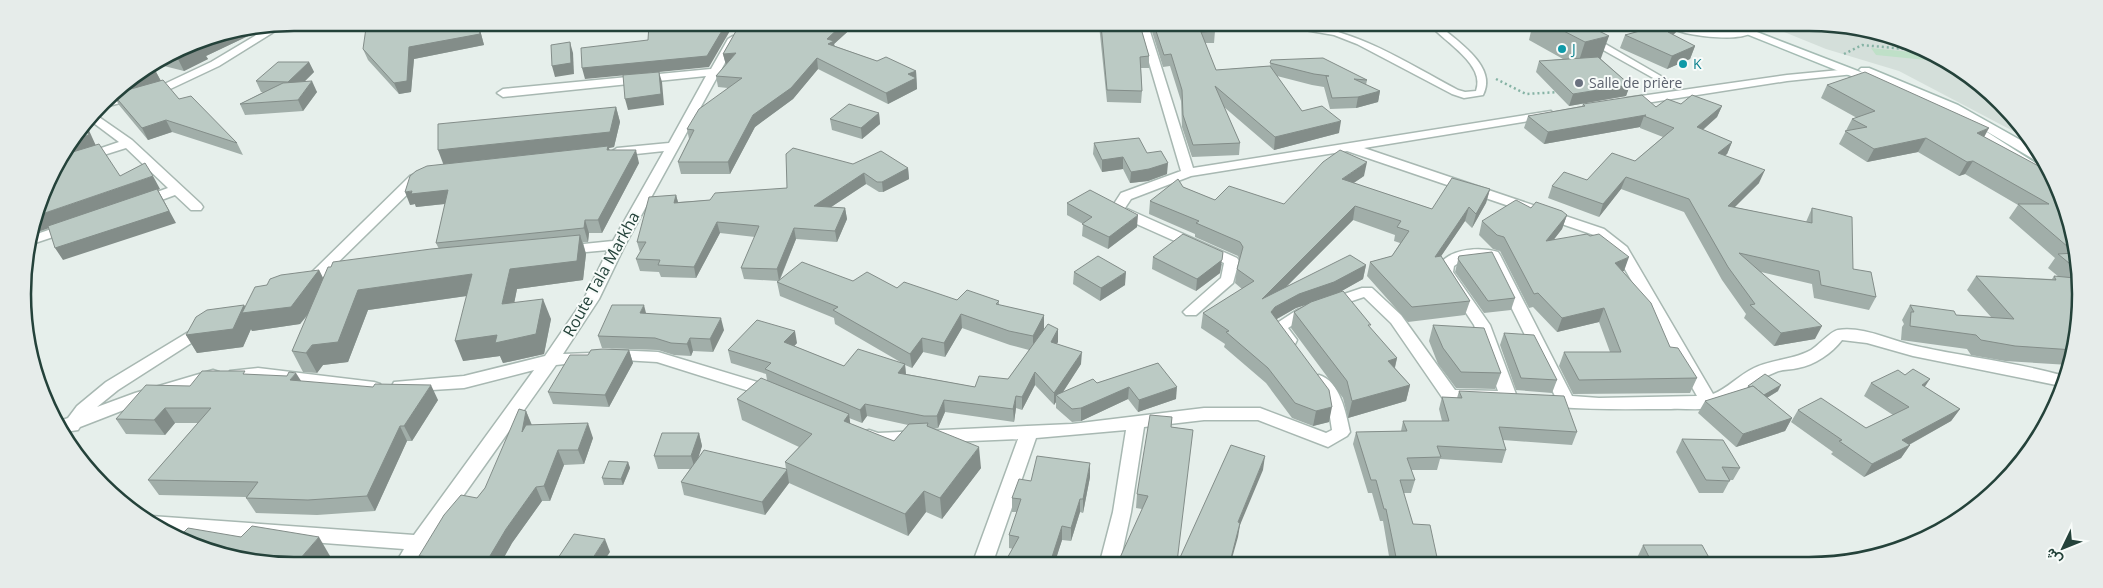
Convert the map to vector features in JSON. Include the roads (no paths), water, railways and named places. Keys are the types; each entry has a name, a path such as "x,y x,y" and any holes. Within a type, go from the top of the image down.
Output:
{"street":[{"name":"Route Tala Markha","path":"409,557 534,381 551,360 591,299 618,244 737,31"},
{"path":"1144,31 1188,173"},
{"path":"1757,31 1948,115 1982,134 2043,174"},
{"path":"1758,31 1908,87 1992,128 2028,150"},
{"path":"115,102 162,89 215,64 267,33"},
{"path":"503,93 715,72"},
{"path":"1618,103 1787,78 1850,72"},
{"path":"1191,312 1228,280 1232,261 1117,210 1126,196 1188,173 1560,112"},
{"path":"97,120 128,143 196,207"},
{"path":"65,165 128,143"},
{"path":"605,154 674,146"},
{"path":"1348,147 1599,232 1620,246 1709,402"},
{"path":"317,275 415,179 429,173 439,172"},
{"path":"132,206 176,190"},
{"path":"37,239 87,221"},
{"path":"550,251 618,244"},
{"path":"1509,397 1482,325 1446,272 1447,264 1456,259 1484,252 1493,255 1566,402"},
{"path":"299,282 317,275 346,272"},
{"path":"1296,350 1279,327 1302,312 1367,291 1396,319 1450,396 1509,397 1599,404 1709,402 1726,396 1735,386 1759,372 1778,365 1797,362 1830,345 1838,336 1849,334 1870,337 1910,351 2057,380"},
{"path":"68,427 82,410 112,386 220,318"},
{"path":"68,428 141,397 212,376 258,374 375,388 464,382 551,360 607,355 658,357 768,390 784,398"},
{"path":"852,428 878,439 1072,430 1204,414 1260,414 1328,441 1341,432 1336,403 1308,365"},
{"path":"1111,557 1122,512 1136,422"},
{"path":"985,557 1029,432"},
{"path":"167,524 419,543"}],"lane":[{"path":"1324,31 1336,33 1360,42 1455,92 1464,95 1480,93 1484,82 1483,75 1468,57 1440,31"},
{"path":"1687,31 1724,36 1750,31"},
{"path":"1585,36 1674,86"}],"place":[{"name":"J","path":"1562,49"},
{"name":"K","path":"1683,64"},
{"name":"Salle de prière","path":"1579,83"}]}
